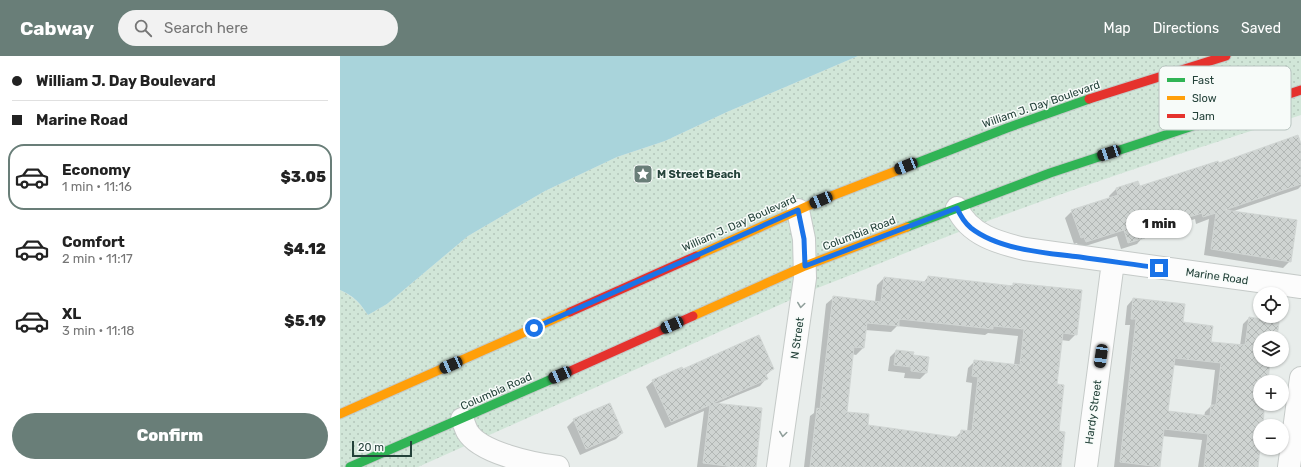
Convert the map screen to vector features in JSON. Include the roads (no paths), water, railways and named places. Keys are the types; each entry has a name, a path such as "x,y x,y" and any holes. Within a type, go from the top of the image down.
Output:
{"main road":[{"name":"William J. Day Boulevard","path":"1194,66 1226,56"},
{"name":"William J. Day Boulevard","path":"340,414 798,210 1007,128 1082,101 1159,77"},
{"name":"Columbia Road","path":"1291,93 1301,90"},
{"name":"Columbia Road","path":"350,467 462,419 805,266 1050,173 1180,130"}],"street":[{"name":"Marine Road","path":"957,208 971,228 992,239 1043,252 1301,287"},
{"name":"N Street","path":"778,467 804,290 804,239 798,210"},
{"name":"Hardy Street","path":"1086,467 1113,262"},
{"path":"1289,467 1297,442 1301,378"},
{"path":"462,419 467,431 472,437 491,449 521,460 558,467"}],"water":[{"path":"340,56 858,56 727,112 665,141 617,157 545,191 468,236 387,304 368,315 356,300 340,290"}],"place":[{"name":"M Street Beach","path":"643,174"}]}
